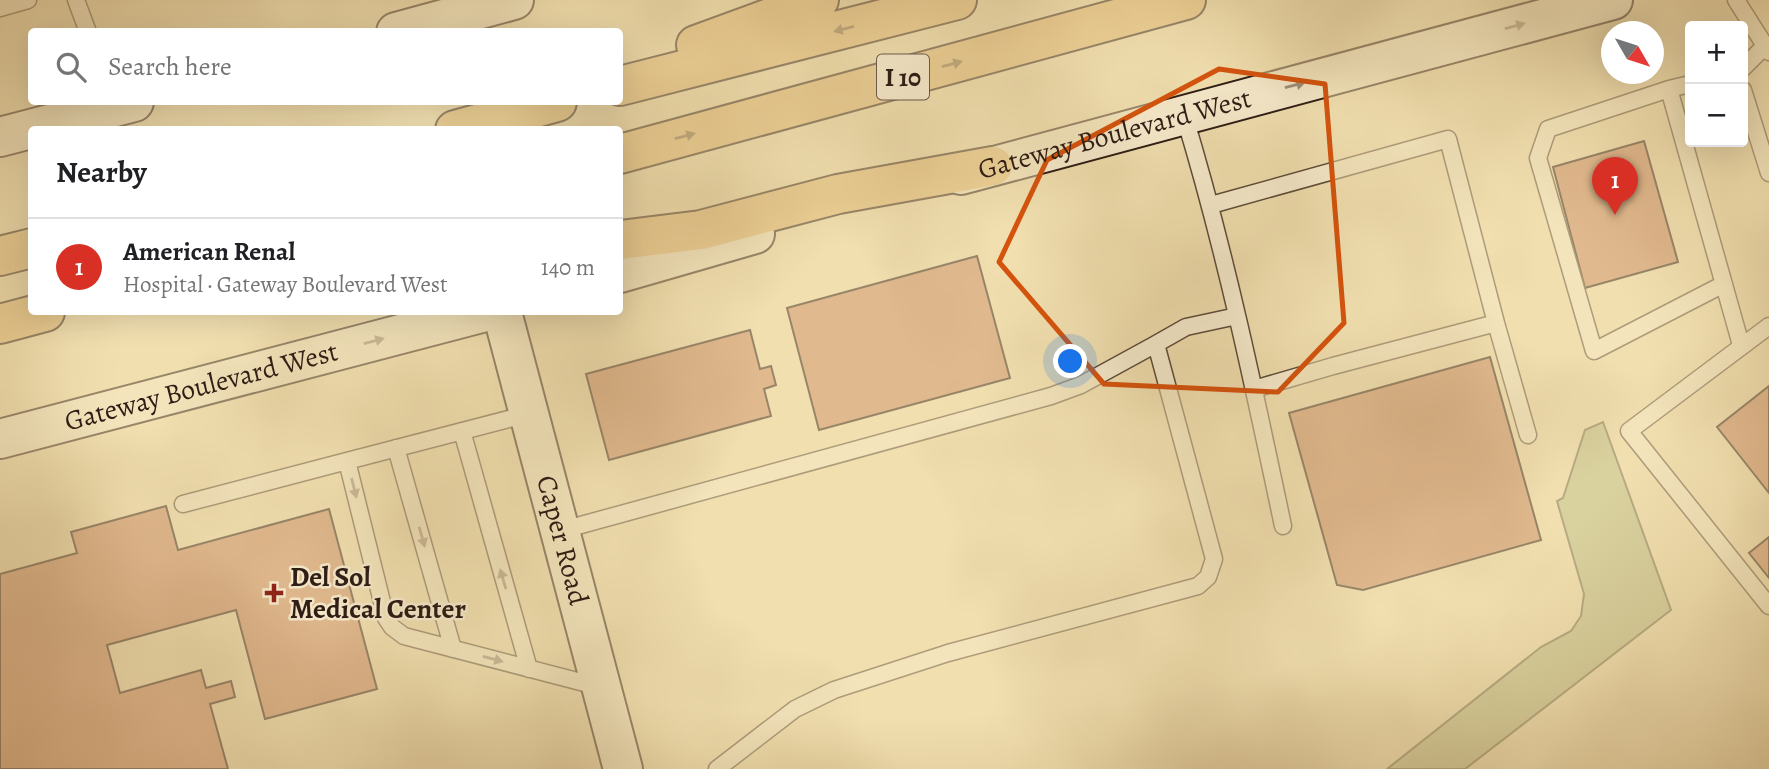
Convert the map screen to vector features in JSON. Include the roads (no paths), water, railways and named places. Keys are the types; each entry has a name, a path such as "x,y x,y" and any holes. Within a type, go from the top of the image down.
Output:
{"highway":[{"path":"623,72 819,0"},
{"name":"I 10","path":"623,85 957,0"},
{"name":"I 10","path":"623,153 1186,0"},
{"path":"468,126 527,107"},
{"path":"623,240 701,229 838,194 993,166"},
{"path":"0,256 28,249"},
{"path":"0,324 34,315"}],"main road":[{"path":"411,28 514,0"},
{"name":"Gateway Boulevard West","path":"623,272 993,166 1613,0"},
{"path":"39,126 115,105"},
{"path":"0,137 28,129"},
{"name":"Gateway Boulevard West","path":"0,439 474,315"},
{"name":"Caper Road","path":"503,315 623,769"}],"lane":[{"path":"0,8 28,0"},
{"path":"76,0 86,28"},
{"path":"1736,0 1766,49 1748,64"},
{"path":"1685,85 1548,129 1538,158 1594,351 1724,284"},
{"path":"1669,89 1741,345"},
{"path":"1748,106 1769,173"},
{"path":"1185,115 1211,205 1283,526"},
{"path":"1211,205 1448,139 1528,435"},
{"path":"559,531 1051,396 1081,385 1186,327 1237,316"},
{"path":"1254,389 1496,323"},
{"path":"1769,326 1629,431 1769,606"},
{"path":"717,769 795,709 834,690 948,653 1179,592 1198,586 1208,577 1214,559 1156,344"},
{"path":"183,503 528,414"},
{"path":"461,431 528,669"},
{"path":"396,448 453,649"},
{"path":"347,461 386,618 397,633 600,687"}],"place":[{"name":"American Renal","path":"1615,215"},
{"name":"Del Sol Medical Center","path":"274,593"}]}
